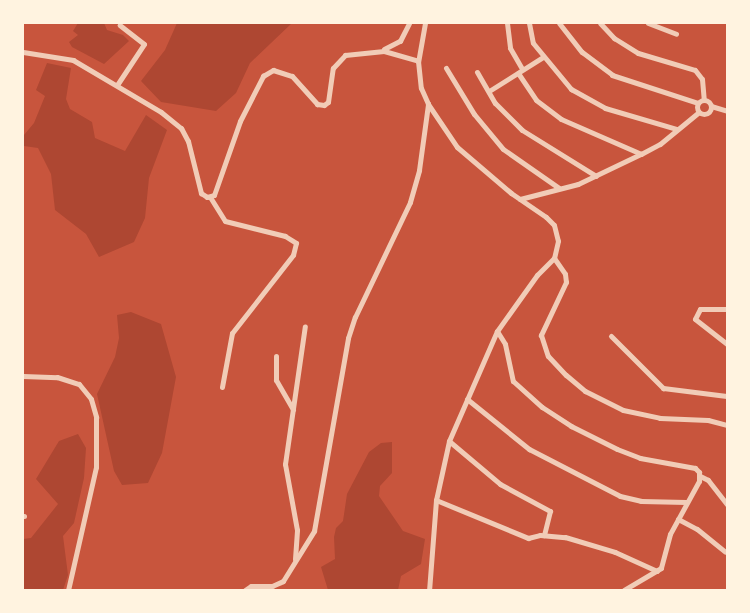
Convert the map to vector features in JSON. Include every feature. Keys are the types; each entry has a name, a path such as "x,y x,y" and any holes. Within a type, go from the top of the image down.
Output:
{"street":[{"path":"379,51 400,41 409,23"},
{"path":"425,23 418,61 421,88 428,104 457,147 554,225 558,241 554,258 537,275 497,331 449,441 436,500 429,590"},
{"path":"508,23 510,48 536,100 561,119 641,155"},
{"path":"529,23 533,43 571,89 605,108 677,129"},
{"path":"559,23 582,52 612,75 727,111"},
{"path":"520,199 596,176 641,155 660,144 699,112 702,79 695,70 638,53 614,37 600,23"},
{"path":"648,23 676,34"},
{"path":"117,85 144,44 120,25"},
{"path":"210,197 214,195 240,121 263,76 273,70 292,76 317,104 324,105 328,102 336,62 355,52 379,51 418,61"},
{"path":"23,52 73,60 142,99 181,128 188,141 201,193 210,197 225,221 285,236 296,243 293,256 232,333 222,387"},
{"path":"489,91 543,57"},
{"path":"446,68 474,114 503,149 559,188"},
{"path":"477,72 495,103 522,130 596,176"},
{"path":"245,590 251,586 278,583 314,531 324,462 348,338 355,317 410,202 419,170 428,104"},
{"path":"699,112 707,113 711,106"},
{"path":"554,258 566,282 541,335 548,356 566,375 584,391 623,410 640,415 708,420 727,425"},
{"path":"727,309 700,309 695,319 727,344"},
{"path":"295,562 297,530 285,464 305,326"},
{"path":"497,331 505,344 513,381 542,407 570,426 617,449 640,458 695,468 727,504"},
{"path":"611,336 663,388 727,396"},
{"path":"276,356 276,380 293,410"},
{"path":"23,376 57,377 79,384 91,399 96,417 96,467 68,590"},
{"path":"467,398 529,449 620,496 641,501 685,502"},
{"path":"449,441 500,484 551,511 544,535"},
{"path":"624,590 657,571 664,561 666,543 700,476"},
{"path":"436,500 528,538 544,535 565,537 615,552 657,571"},
{"path":"678,519 696,528 725,552"}],"shaded area":[{"path":"78,23 104,23 107,30 123,35 129,41 104,64 72,47 69,42 78,35 73,31"},
{"path":"177,23 292,23 250,63 236,93 216,111 161,102 141,81 165,50"},
{"path":"47,63 71,68 66,99 70,109 92,122 95,138 125,151 146,115 167,130 149,178 145,218 134,242 99,257 86,234 55,210 51,174 38,148 24,146 24,135 34,123 45,96 36,90"},
{"path":"131,312 161,324 176,377 162,453 148,483 122,485 114,471 97,394 115,357 119,338 117,315"},
{"path":"78,434 86,448 84,478 74,523 63,536 68,575 63,590 23,590 23,539 31,538 58,504 36,479 59,441"},
{"path":"392,442 392,473 380,486 379,496 403,531 425,539 421,564 401,576 398,590 328,590 321,567 335,559 334,537 336,528 343,521 347,494 369,452 381,443"}]}
